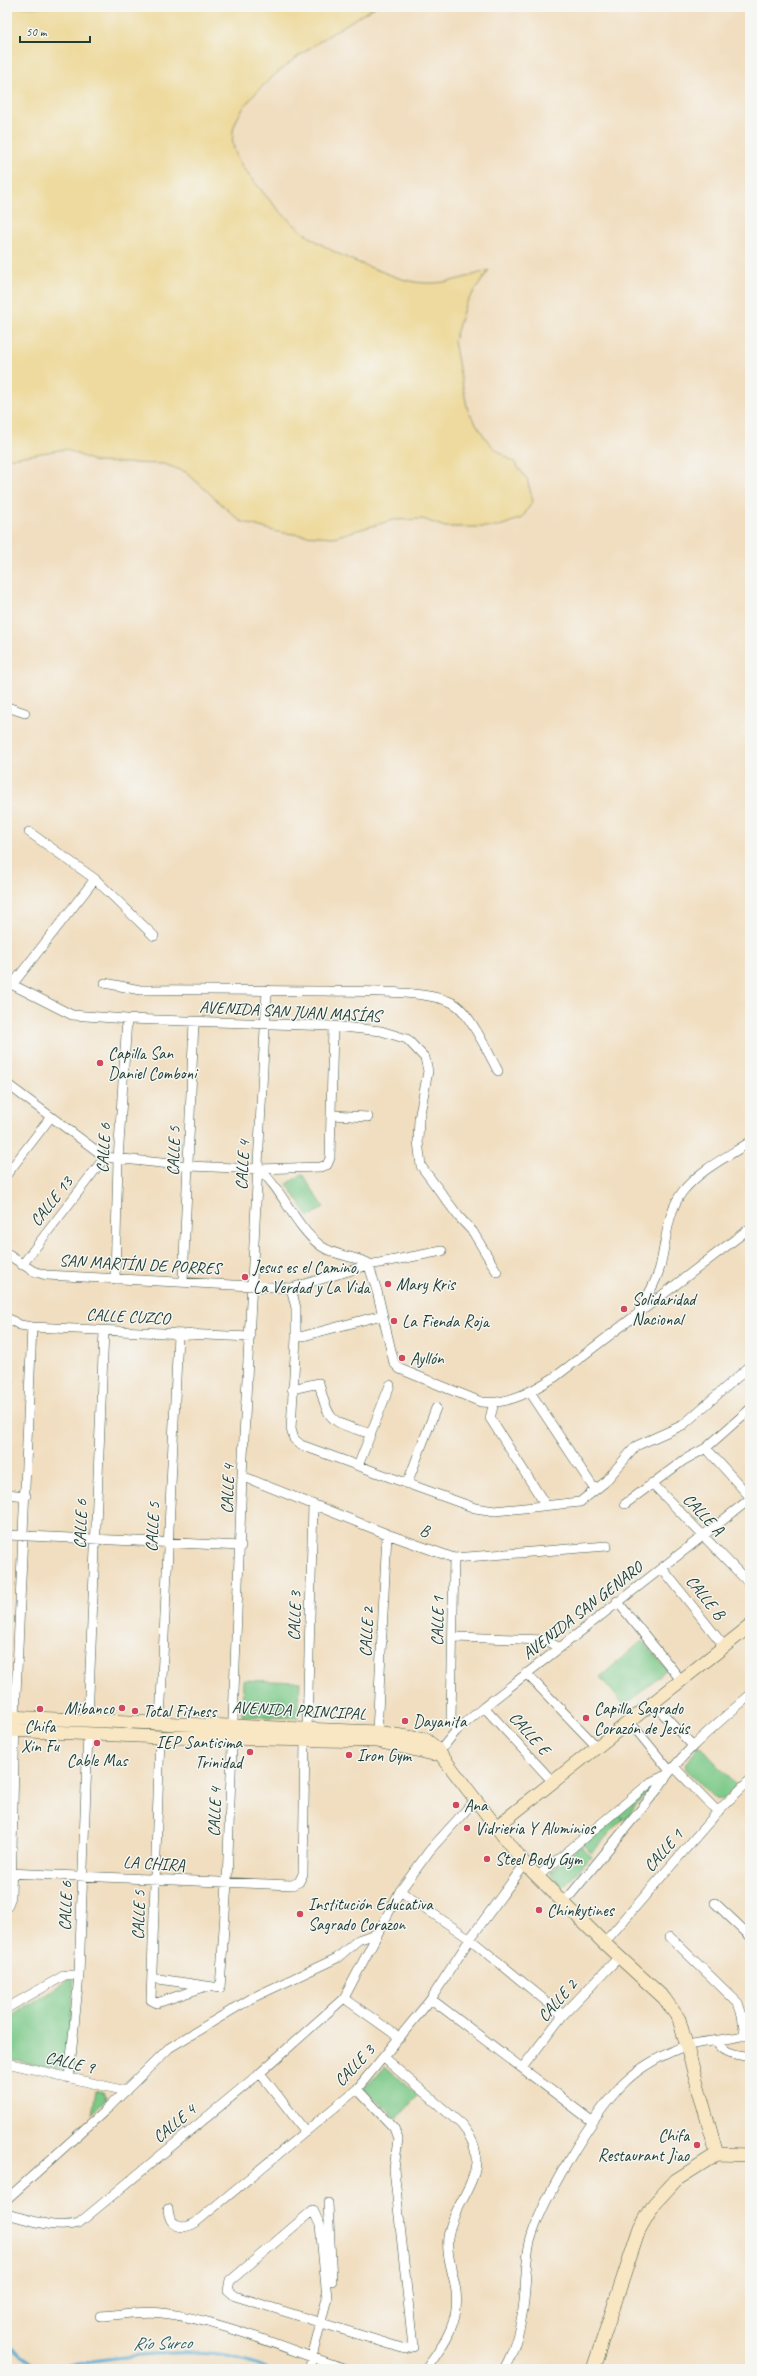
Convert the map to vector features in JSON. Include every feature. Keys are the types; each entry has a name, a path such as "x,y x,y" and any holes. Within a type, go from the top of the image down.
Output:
{"street":[{"path":"7,707 25,713"},
{"path":"30,832 95,879 154,936"},
{"path":"9,984 95,879"},
{"path":"105,983 140,990 376,992 424,996 448,1002 460,1008 480,1038 498,1071"},
{"name":"AVENIDA SAN JUAN MASÍAS","path":"9,984 72,1015 127,1019 333,1026 394,1034 406,1039 425,1058 428,1071 419,1119 418,1141 421,1166 459,1217 473,1232 497,1272"},
{"name":"CALLE 4","path":"207,1986 220,1988 227,1882 241,1546 242,1476 259,1169 264,1024 267,990"},
{"name":"CALLE 6","path":"115,1279 118,1160 127,1019"},
{"name":"CALLE 5","path":"183,1282 194,1021"},
{"path":"7,1084 50,1118 105,1157 118,1160 189,1166 259,1169 320,1167 327,1165 330,1158 333,1026"},
{"path":"332,1115 368,1118"},
{"path":"7,1174 50,1118"},
{"path":"635,1316 651,1291 660,1269 669,1226 676,1205 683,1192 700,1174 750,1142"},
{"name":"CALLE 13","path":"22,1265 105,1157"},
{"path":"259,1169 268,1177 308,1235 322,1247 340,1255 364,1261 370,1265 391,1356 400,1369 481,1402 494,1403 530,1392 555,1377 750,1228"},
{"name":"SAN MARTÍN DE PORRES","path":"7,1254 22,1265 46,1275 291,1288 370,1265 442,1251"},
{"path":"291,1288 296,1308 296,1338 291,1429 294,1438 301,1445 475,1508 495,1511 545,1504 580,1502 595,1490 636,1446 683,1425 750,1366"},
{"path":"296,1338 382,1315"},
{"name":"CALLE CUZCO","path":"8,1321 32,1327 178,1335 250,1337"},
{"path":"7,1907 11,1898 9,1873 11,1717 24,1537 32,1327"},
{"name":"CALLE 6","path":"88,1720 104,1331"},
{"name":"CALLE 5","path":"160,1722 178,1335"},
{"path":"292,1389 319,1383 325,1408 334,1422 371,1434"},
{"path":"358,1466 390,1385"},
{"path":"530,1392 595,1490"},
{"path":"494,1403 490,1418 545,1504"},
{"path":"408,1484 436,1408"},
{"path":"625,1504 684,1460 706,1448 750,1409"},
{"path":"706,1448 750,1498"},
{"name":"B","path":"242,1476 313,1505 454,1558 607,1546"},
{"name":"CALLE A","path":"652,1483 750,1584"},
{"path":"7,1494 26,1496"},
{"name":"AVENIDA SAN GENARO","path":"439,1752 456,1731 484,1707 617,1601 704,1536 750,1498"},
{"name":"CALLE 3","path":"300,1882 303,1874 313,1505"},
{"name":"CALLE 2","path":"377,1732 388,1534"},
{"path":"7,1535 241,1546"},
{"name":"CALLE 1","path":"454,1558 454,1637 451,1719 456,1731"},
{"name":"CALLE B","path":"662,1568 724,1646"},
{"path":"617,1601 681,1680"},
{"path":"496,1827 750,1626"},
{"path":"454,1637 545,1640 552,1642 558,1647"},
{"path":"526,1673 597,1747"},
{"path":"563,1904 657,1790 670,1771 693,1746 750,1695"},
{"path":"653,1703 693,1746"},
{"name":"CALLE E","path":"484,1707 553,1782"},
{"name":"AVENIDA PRINCIPAL","path":"11,1717 160,1722 233,1732"},
{"path":"629,1721 670,1771 718,1812"},
{"name":"AVENIDA PRINCIPAL","path":"11,1730 160,1737 233,1732 306,1734 377,1732 426,1740 439,1752 525,1864 563,1904 664,1998 679,2019 718,2154"},
{"name":"CALLE 6","path":"69,2078 79,1975 88,1734"},
{"name":"AVENIDA PRINCIPAL","path":"306,1734 377,1741 422,1752 439,1752"},
{"name":"CALLE 5","path":"160,1737 151,2000 157,2003 207,1986"},
{"path":"537,1877 651,1782 670,1771"},
{"name":"CALLE 1","path":"604,1943 718,1812 750,1780"},
{"name":"CALLE 4","path":"7,2214 58,2226 68,2226 79,2223 260,2073 344,1998 400,1891 430,1850 476,1799"},
{"name":"CALLE 3","path":"168,2209 170,2219 176,2226 185,2227 195,2223 357,2089 431,1999 470,1940 525,1864"},
{"name":"LA CHIRA","path":"9,1873 227,1882 292,1884 300,1882"},
{"path":"400,1891 470,1940 563,2015"},
{"path":"715,1903 750,1936"},
{"path":"7,2199 126,2091 169,2048 252,1998 337,1958 358,1940 378,1933"},
{"path":"504,2369 512,2351 523,2314 524,2277 530,2242 540,2213 594,2122 621,2086 642,2068 687,2045 747,2035 738,2003 670,1937"},
{"name":"CALLE 2","path":"522,2068 563,2015 619,1957"},
{"path":"7,2008 65,1975 79,1975"},
{"path":"152,1978 207,1986"},
{"path":"344,1998 400,2038"},
{"path":"431,1999 594,2122"},
{"path":"716,2040 720,2048 727,2052 750,2057"},
{"path":"384,2058 462,2124 469,2133 475,2152 475,2174 449,2236 448,2251 456,2288 457,2310 455,2320 444,2345 426,2369"},
{"name":"CALLE 9","path":"7,2065 126,2091"},
{"path":"260,2073 306,2132"},
{"path":"327,2298 320,2225 313,2210 230,2281 228,2290 235,2296 320,2323 405,2349 413,2347 394,2170 398,2139 394,2128 357,2089"},
{"path":"593,2369 639,2230 654,2204 676,2180 718,2154 750,2155"},
{"path":"309,2369 320,2323 332,2285 332,2253 328,2203"},
{"path":"100,2316 160,2312 183,2316 218,2326 346,2369"}],"green space":[{"path":"302,1174 324,1207 309,1217 287,1184"},
{"path":"7,1377 14,1379 9,1400 7,1399"},
{"path":"642,1641 667,1669 625,1706 600,1677"},
{"path":"243,1680 300,1682 298,1718 242,1716"},
{"path":"699,1745 737,1786 723,1800 716,1799 685,1768 685,1764"},
{"path":"652,1786 624,1820 618,1814"},
{"path":"619,1815 622,1819 592,1853 583,1844"},
{"path":"581,1845 591,1856 563,1888 550,1873"},
{"path":"74,1976 67,2071 7,2059 7,2019"},
{"path":"385,2066 418,2095 397,2119 364,2089"},
{"path":"96,2090 103,2092 106,2097 104,2102 92,2114"}],"sand":[{"path":"7,7 375,7 315,44 271,78 253,97 239,115 233,132 236,154 247,173 282,214 324,246 356,262 405,280 425,283 444,282 489,270 465,305 454,341 468,411 486,439 494,448 515,463 527,479 533,501 522,518 497,527 445,527 423,519 393,520 334,537 302,535 277,532 240,521 186,472 164,464 96,462 65,449 7,459"}],"waterway":[{"name":"Río Surco","path":"7,2345 41,2369"},
{"name":"Río Surco","path":"54,2369 77,2363 149,2354 174,2353 199,2353 223,2356 247,2361 269,2369"}],"place":[{"name":"Capilla San Daniel Comboni","path":"100,1063"},
{"name":"Jesus es el Camino, La Verdad y La Vida","path":"245,1277"},
{"name":"Mary Kris","path":"388,1284"},
{"name":"Solidaridad Nacional","path":"624,1309"},
{"name":"La Fienda Roja","path":"394,1321"},
{"name":"Ayllón","path":"402,1358"},
{"name":"Mibanco","path":"122,1708"},
{"name":"Chifa Xin Fu","path":"40,1709"},
{"name":"Total Fitness","path":"135,1711"},
{"name":"Capilla Sagrado Corazón de Jesús","path":"586,1718"},
{"name":"Dayanita","path":"405,1721"},
{"name":"Cable Mas","path":"97,1743"},
{"name":"IEP Santisima Trinidad","path":"250,1752"},
{"name":"Iron Gym","path":"349,1755"},
{"name":"Ana","path":"456,1805"},
{"name":"Vidrieria Y Aluminios","path":"467,1828"},
{"name":"Steel Body Gym","path":"487,1859"},
{"name":"Chinkytines","path":"539,1910"},
{"name":"Institución Educativa Sagrado Corazon","path":"300,1914"},
{"name":"Chifa Restaurant Jiao","path":"697,2145"}]}
